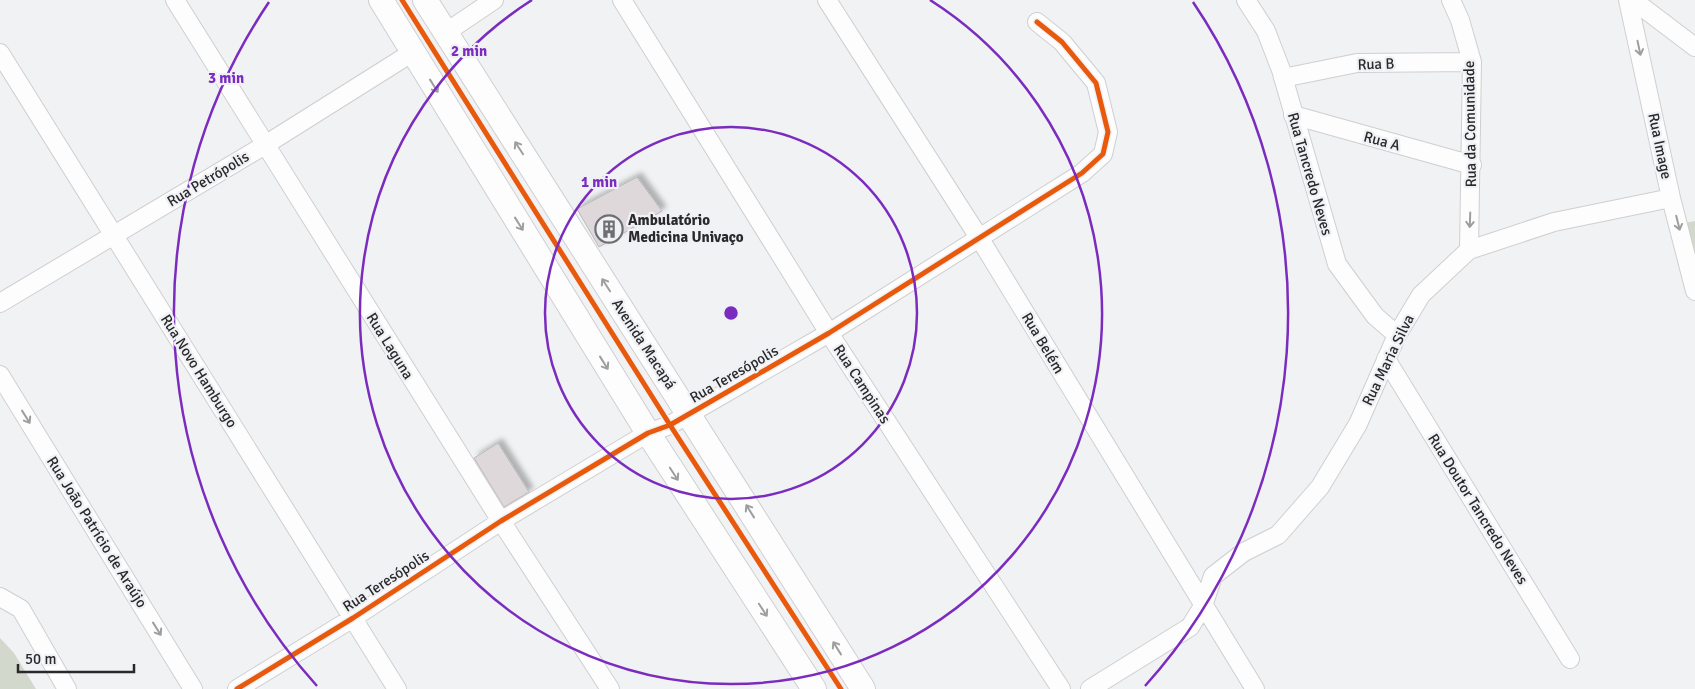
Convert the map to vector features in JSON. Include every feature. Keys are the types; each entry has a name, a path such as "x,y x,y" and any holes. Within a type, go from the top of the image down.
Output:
{"main road":[{"path":"381,0 648,433 814,689"},
{"name":"Avenida Macapá","path":"425,0 863,689"}],"street":[{"name":"Rua Laguna","path":"174,0 501,522 610,689"},
{"path":"445,33 494,0"},
{"name":"Rua Campinas","path":"622,0 829,333 1061,689"},
{"name":"Rua Belém","path":"827,0 980,239 1255,689"},
{"name":"Rua Tancredo Neves","path":"1246,0 1266,31 1282,78 1337,264 1375,316 1397,335"},
{"name":"Rua da Comunidade","path":"1452,0 1472,62 1470,250"},
{"name":"Rua Image","path":"1628,0 1671,198 1695,291"},
{"path":"1632,0 1695,47"},
{"name":"Rua Teresópolis","path":"237,689 353,618 501,522 648,433 689,414 829,333 1082,173 1103,154 1108,132 1096,83 1062,42 1036,22"},
{"name":"Rua Petrópolis","path":"0,303 115,236 413,52"},
{"name":"Rua Novo Hamburgo","path":"0,53 397,689"},
{"name":"Rua B","path":"1282,78 1357,63 1472,62"},
{"name":"Rua A","path":"1293,115 1472,165"},
{"name":"Rua Maria Silva","path":"1090,689 1190,627 1203,606 1213,576 1244,552 1278,535 1320,487 1358,424 1397,335 1421,295 1470,250 1554,222 1671,198"},
{"name":"Rua Doutor Tancredo Neves","path":"1386,359 1570,659"},
{"name":"Rua João Patrício de Araújo","path":"0,375 193,689"},
{"path":"0,597 20,609 67,689"},
{"path":"610,689 617,689"}],"shaded area":[{"path":"1695,221 1695,269 1684,223"},
{"path":"0,638 14,653 36,689 0,689"}],"building":[{"name":"Ambulatório Medicina Univaço","path":"637,177 662,211 599,247 577,209"},
{"path":"498,443 529,492 504,507 474,458"}],"cycle path":[{"path":"402,0 670,425 841,689"},
{"path":"237,689 353,618 501,521 648,433 670,425 829,333 1082,173 1103,154 1108,132 1096,83 1062,42 1037,22"}],"place":[{"name":"Ambulatório Medicina Univaço","path":"609,229"}]}
